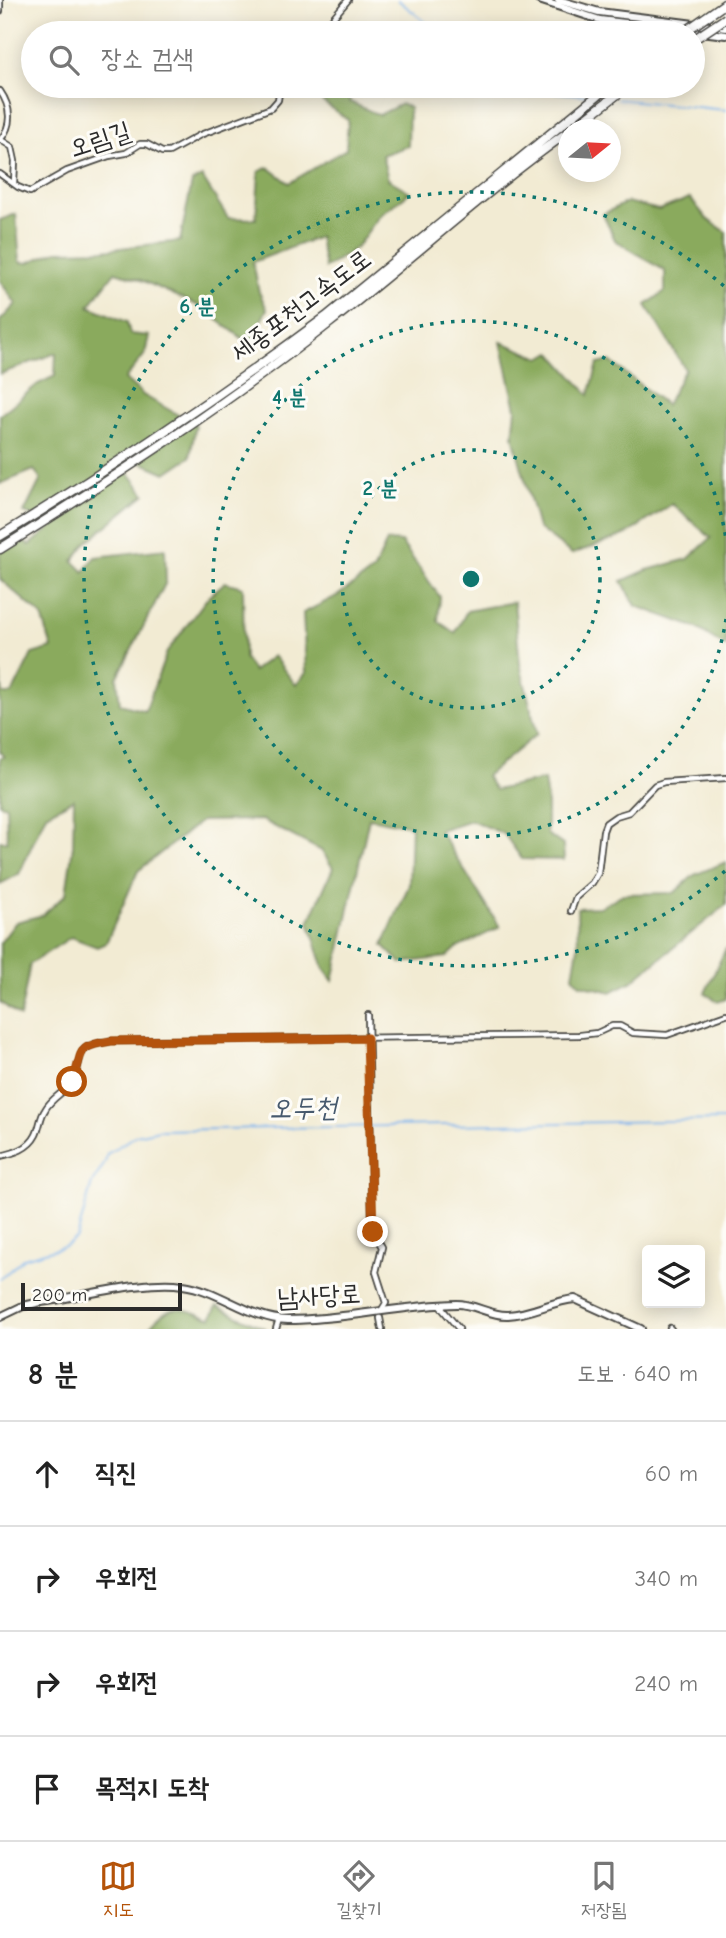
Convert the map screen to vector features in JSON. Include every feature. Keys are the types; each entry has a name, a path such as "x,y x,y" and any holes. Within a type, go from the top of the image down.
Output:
{"highway":[{"path":"701,21 726,4"},
{"path":"705,32 726,18"},
{"name":"세종포천고속도로","path":"0,536 85,484 290,344 594,98"},
{"name":"세종포천고속도로","path":"585,119 613,98"},
{"name":"세종포천고속도로","path":"0,549 156,449 252,381 380,284 512,174 558,140"}],"street":[{"path":"0,0 0,11"},
{"path":"330,21 348,0"},
{"path":"540,0 608,21"},
{"path":"558,0 599,12 670,21"},
{"path":"705,25 726,28"},
{"path":"705,33 726,36"},
{"path":"0,91 8,106 9,118 8,130 1,140 12,147 15,160 14,183"},
{"name":"오림길","path":"14,183 30,192 67,171 126,153 143,143 162,152 176,150 200,135 271,108 278,98"},
{"path":"0,174 14,183"},
{"path":"571,911 576,897 596,878 606,823 629,812 655,785 688,779 726,778"},
{"path":"0,1156 14,1153 29,1145 36,1136 45,1109 67,1089 77,1070 77,1059 83,1050 93,1044 111,1041 580,1035 597,1033 612,1026 620,1026 633,1033 667,1035 726,1014"},
{"path":"368,1015 373,1232 382,1247 376,1272 386,1303 380,1315 382,1329"},
{"name":"남사당로","path":"0,1317 23,1306 41,1302 149,1285 182,1284 207,1291 268,1318 310,1319 380,1315 461,1304 505,1315 529,1312 575,1299 640,1329"},
{"path":"439,1305 459,1329"},
{"path":"276,1329 279,1319"}],"green space":[{"path":"321,98 349,98 350,102 379,115 401,104 409,107 408,146 382,155 388,179 410,192 379,216 356,248 325,268 319,237 253,262 259,292 267,309 250,344 199,306 139,279 115,272 89,306 127,322 130,334 149,336 145,354 125,379 143,395 196,425 190,457 166,473 138,461 118,459 145,494 87,542 73,561 84,572 95,557 165,549 166,582 117,678 120,704 145,711 167,652 208,597 225,582 243,587 244,658 253,671 273,656 296,685 306,673 303,613 337,596 374,570 387,541 401,542 440,597 438,621 455,633 467,611 514,602 520,664 537,734 486,776 495,790 544,780 547,834 563,845 564,860 522,859 504,834 471,820 439,830 500,927 457,948 447,957 401,963 383,945 409,885 411,826 369,818 333,981 324,969 309,922 333,868 322,851 262,820 201,821 138,871 106,943 97,947 71,937 30,964 20,1017 0,1002 0,943 16,922 43,915 66,894 73,846 74,799 46,814 19,874 0,884 0,841 7,841 6,806 0,804 0,758 4,757 0,752 0,673 3,694 12,694 32,654 52,648 42,616 0,579 0,534 9,535 30,545 55,524 24,513 41,479 34,470 0,484 0,415 38,384 55,376 56,353 0,374 0,321 16,304 0,281 0,220 16,214 20,262 27,263 57,251 103,250 180,241 192,182 202,177 228,218 256,219 259,172 268,167 289,183 346,149 348,120"},
{"path":"690,198 707,219 726,232 726,647 697,628 636,606 622,581 647,570 688,559 711,538 672,504 627,534 572,554 538,528 513,436 516,409 501,342 541,358 551,352 589,395 598,364 610,361 666,405 685,369 646,305 665,291 665,271 615,240 603,214 627,202 659,210"},
{"path":"726,862 726,905 631,982 611,992 580,984 573,976 578,947 577,908 600,907 623,894 674,893 694,875"},
{"path":"726,948 726,999 718,1002 705,993"},
{"path":"217,1306 266,1329 148,1329 170,1310 184,1309 211,1318"}],"waterway":[{"path":"398,0 424,21"},
{"path":"616,99 726,110"},
{"name":"오두천","path":"0,1279 24,1258 65,1246 77,1237 92,1183 105,1163 107,1154 136,1135 159,1130 726,1120"}],"route":[{"path":"72,1082 77,1070 77,1059 83,1050 93,1044 111,1041 367,1038 373,1232"}]}
